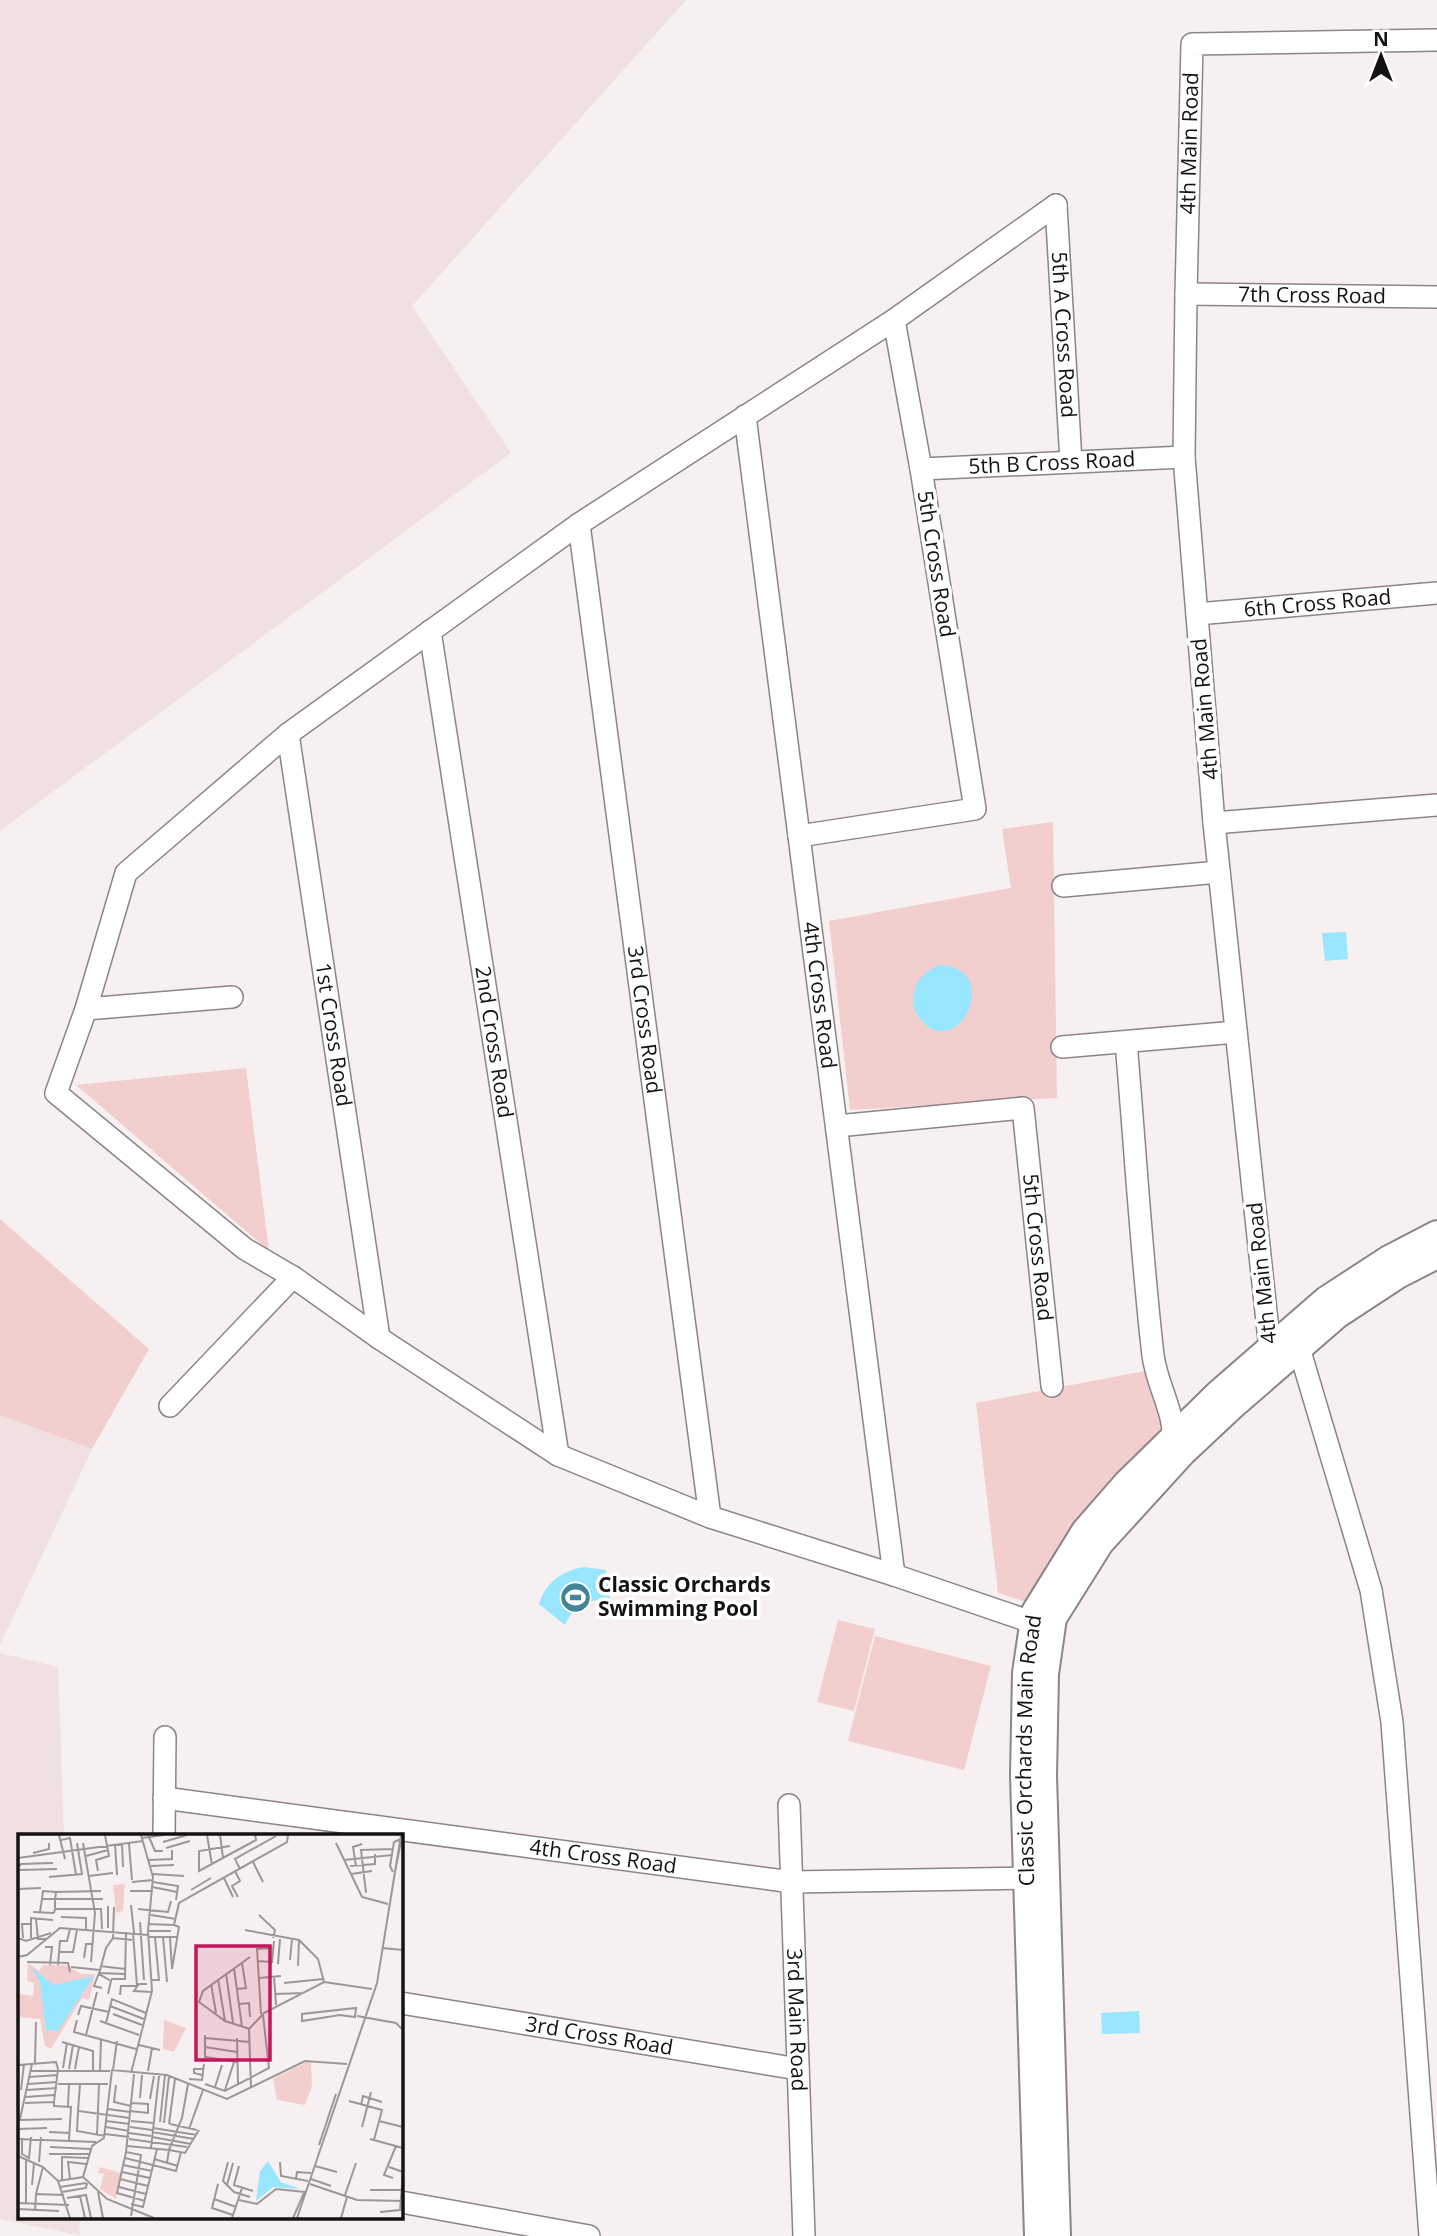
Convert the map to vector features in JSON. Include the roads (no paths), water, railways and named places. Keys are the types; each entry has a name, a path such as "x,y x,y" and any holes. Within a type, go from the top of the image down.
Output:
{"street":[{"name":"4th Main Road","path":"1271,1360 1214,823 1184,457 1185,293 1192,44 1437,40"},
{"name":"5th A Cross Road","path":"894,320 1056,205 1071,462"},
{"name":"7th Cross Road","path":"1185,293 1437,297"},
{"path":"894,320 579,524 430,631 288,734 126,873 86,1009 56,1093 245,1249 293,1277 379,1338 558,1455 710,1517 1043,1625"},
{"name":"5th Cross Road","path":"799,836 975,809 894,320"},
{"name":"4th Cross Road","path":"745,416 894,1576"},
{"name":"5th B Cross Road","path":"920,469 1184,457"},
{"name":"3rd Cross Road","path":"579,524 710,1517"},
{"name":"6th Cross Road","path":"1197,614 1437,593"},
{"name":"2nd Cross Road","path":"430,631 558,1455"},
{"name":"1st Cross Road","path":"288,734 379,1338"},
{"path":"1214,823 1437,805"},
{"path":"1063,886 1219,872"},
{"path":"86,1009 232,997"},
{"path":"1062,1047 1236,1032"},
{"path":"1126,1042 1154,1359 1171,1413 1174,1434 1171,1464"},
{"name":"5th Cross Road","path":"836,1126 1023,1108 1052,1386"},
{"name":"Classic Orchards Main Road","path":"1057,2236 1036,1878 1024,1776 1026,1686 1043,1625 1053,1618 1100,1542 1171,1464 1231,1407 1316,1308 1356,1279 1437,1234"},
{"name":"Classic Orchards Main Road","path":"1043,1625 1035,1612 1085,1531 1174,1434 1219,1393 1271,1360 1299,1348 1367,1294 1437,1255"},
{"path":"170,1406 293,1277"},
{"path":"1299,1348 1371,1590 1392,1722 1430,2236"},
{"path":"164,1834 165,1737"},
{"name":"4th Cross Road","path":"164,1798 792,1882 1036,1878"},
{"name":"3rd Main Road","path":"789,1805 804,2236"},
{"name":"Classic Orchards Main Road","path":"1036,1878 1038,2236"},
{"name":"3rd Cross Road","path":"402,2003 798,2069"},
{"path":"402,2202 589,2236"}],"water":[{"path":"1346,932 1348,959 1325,961 1322,933"},
{"path":"942,965 960,971 970,982 972,997 968,1011 960,1023 948,1030 934,1030 920,1019 915,1011 914,994 920,979"},
{"name":"Classic Orchards Swimming Pool","path":"584,1567 606,1570 610,1601 595,1600 583,1604 572,1613 565,1625 539,1604 556,1579 569,1571"},
{"path":"1139,2011 1140,2033 1102,2034 1101,2013"}],"place":[{"name":"Classic Orchards Swimming Pool","path":"575,1597"}]}
